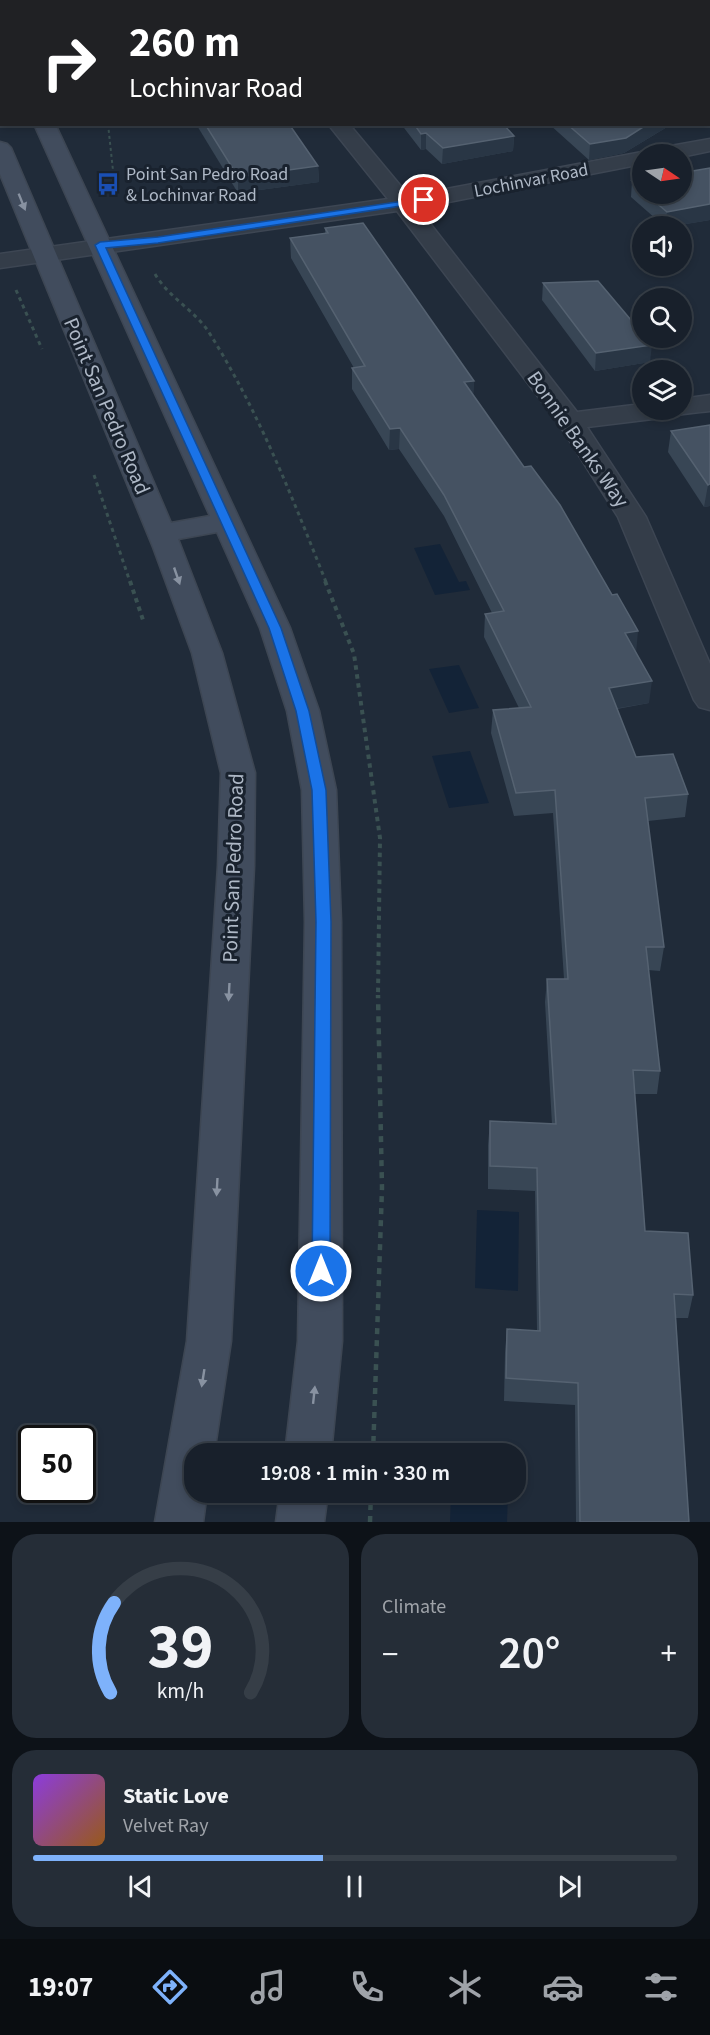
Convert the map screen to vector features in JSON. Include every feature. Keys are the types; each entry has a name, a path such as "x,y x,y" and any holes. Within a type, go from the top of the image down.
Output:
{"main road":[{"path":"45,126 148,356 228,522 275,628 303,711 319,790 323,922 320,1341 309,1443"},
{"name":"Point San Pedro Road","path":"0,148 160,533 207,653 238,773 236,878 209,1341 179,1522"},
{"path":"160,533 228,522"},
{"path":"300,1522 303,1503"}],"street":[{"name":"Bonnie Banks Way","path":"340,126 570,421 632,517 710,700"},
{"path":"692,148 710,145"},
{"name":"Lochinvar Road","path":"2,260 100,245 169,239 402,204 632,160"},
{"path":"692,405 710,403"},
{"path":"570,421 632,414"}],"path":[{"path":"109,126 111,134 110,172 117,193"},
{"path":"2,260 43,351"},
{"path":"153,270 160,284 209,332 278,462 354,654 380,838 378,998 382,1188 373,1443"},
{"path":"92,468 143,620"},
{"path":"370,1522 371,1503"}],"water":[{"path":"440,544 459,582 466,581 470,590 435,595 414,548"},
{"path":"459,665 479,708 449,713 429,669"},
{"path":"470,751 489,803 449,808 432,756"},
{"path":"477,1210 519,1212 518,1291 475,1288"},
{"path":"451,1503 508,1503 507,1522 450,1522"}],"building":[{"path":"206,126 290,126 318,166 238,177"},
{"path":"415,126 505,126 514,136 443,148 426,133 421,134"},
{"path":"569,126 645,126 626,138 590,144"},
{"path":"710,168 710,204 667,212 658,204 692,204 692,171"},
{"path":"363,223 474,381 464,382 524,467 531,466 560,505 612,595 617,594 638,631 625,633 652,681 609,688 636,757 673,754 688,794 645,798 664,947 646,947 660,1071 633,1070 645,1231 688,1233 693,1295 674,1294 689,1522 580,1522 578,1383 506,1378 507,1329 540,1331 537,1168 490,1166 490,1121 556,1124 547,979 568,979 555,790 516,793 493,710 531,707 485,614 504,611 444,495 400,428 390,429 352,368 365,366 290,238 328,233 325,228"},
{"path":"598,281 632,321 632,348 596,353 543,283"},
{"path":"710,425 710,484 708,485 671,431"}],"place":[{"name":"Point San Pedro Road & Lochinvar Road","path":"108,184"}],"route":[{"path":"321,1271 323,922 319,790 303,711 275,628 228,522 148,356 100,245 158,240 424,200"}]}
